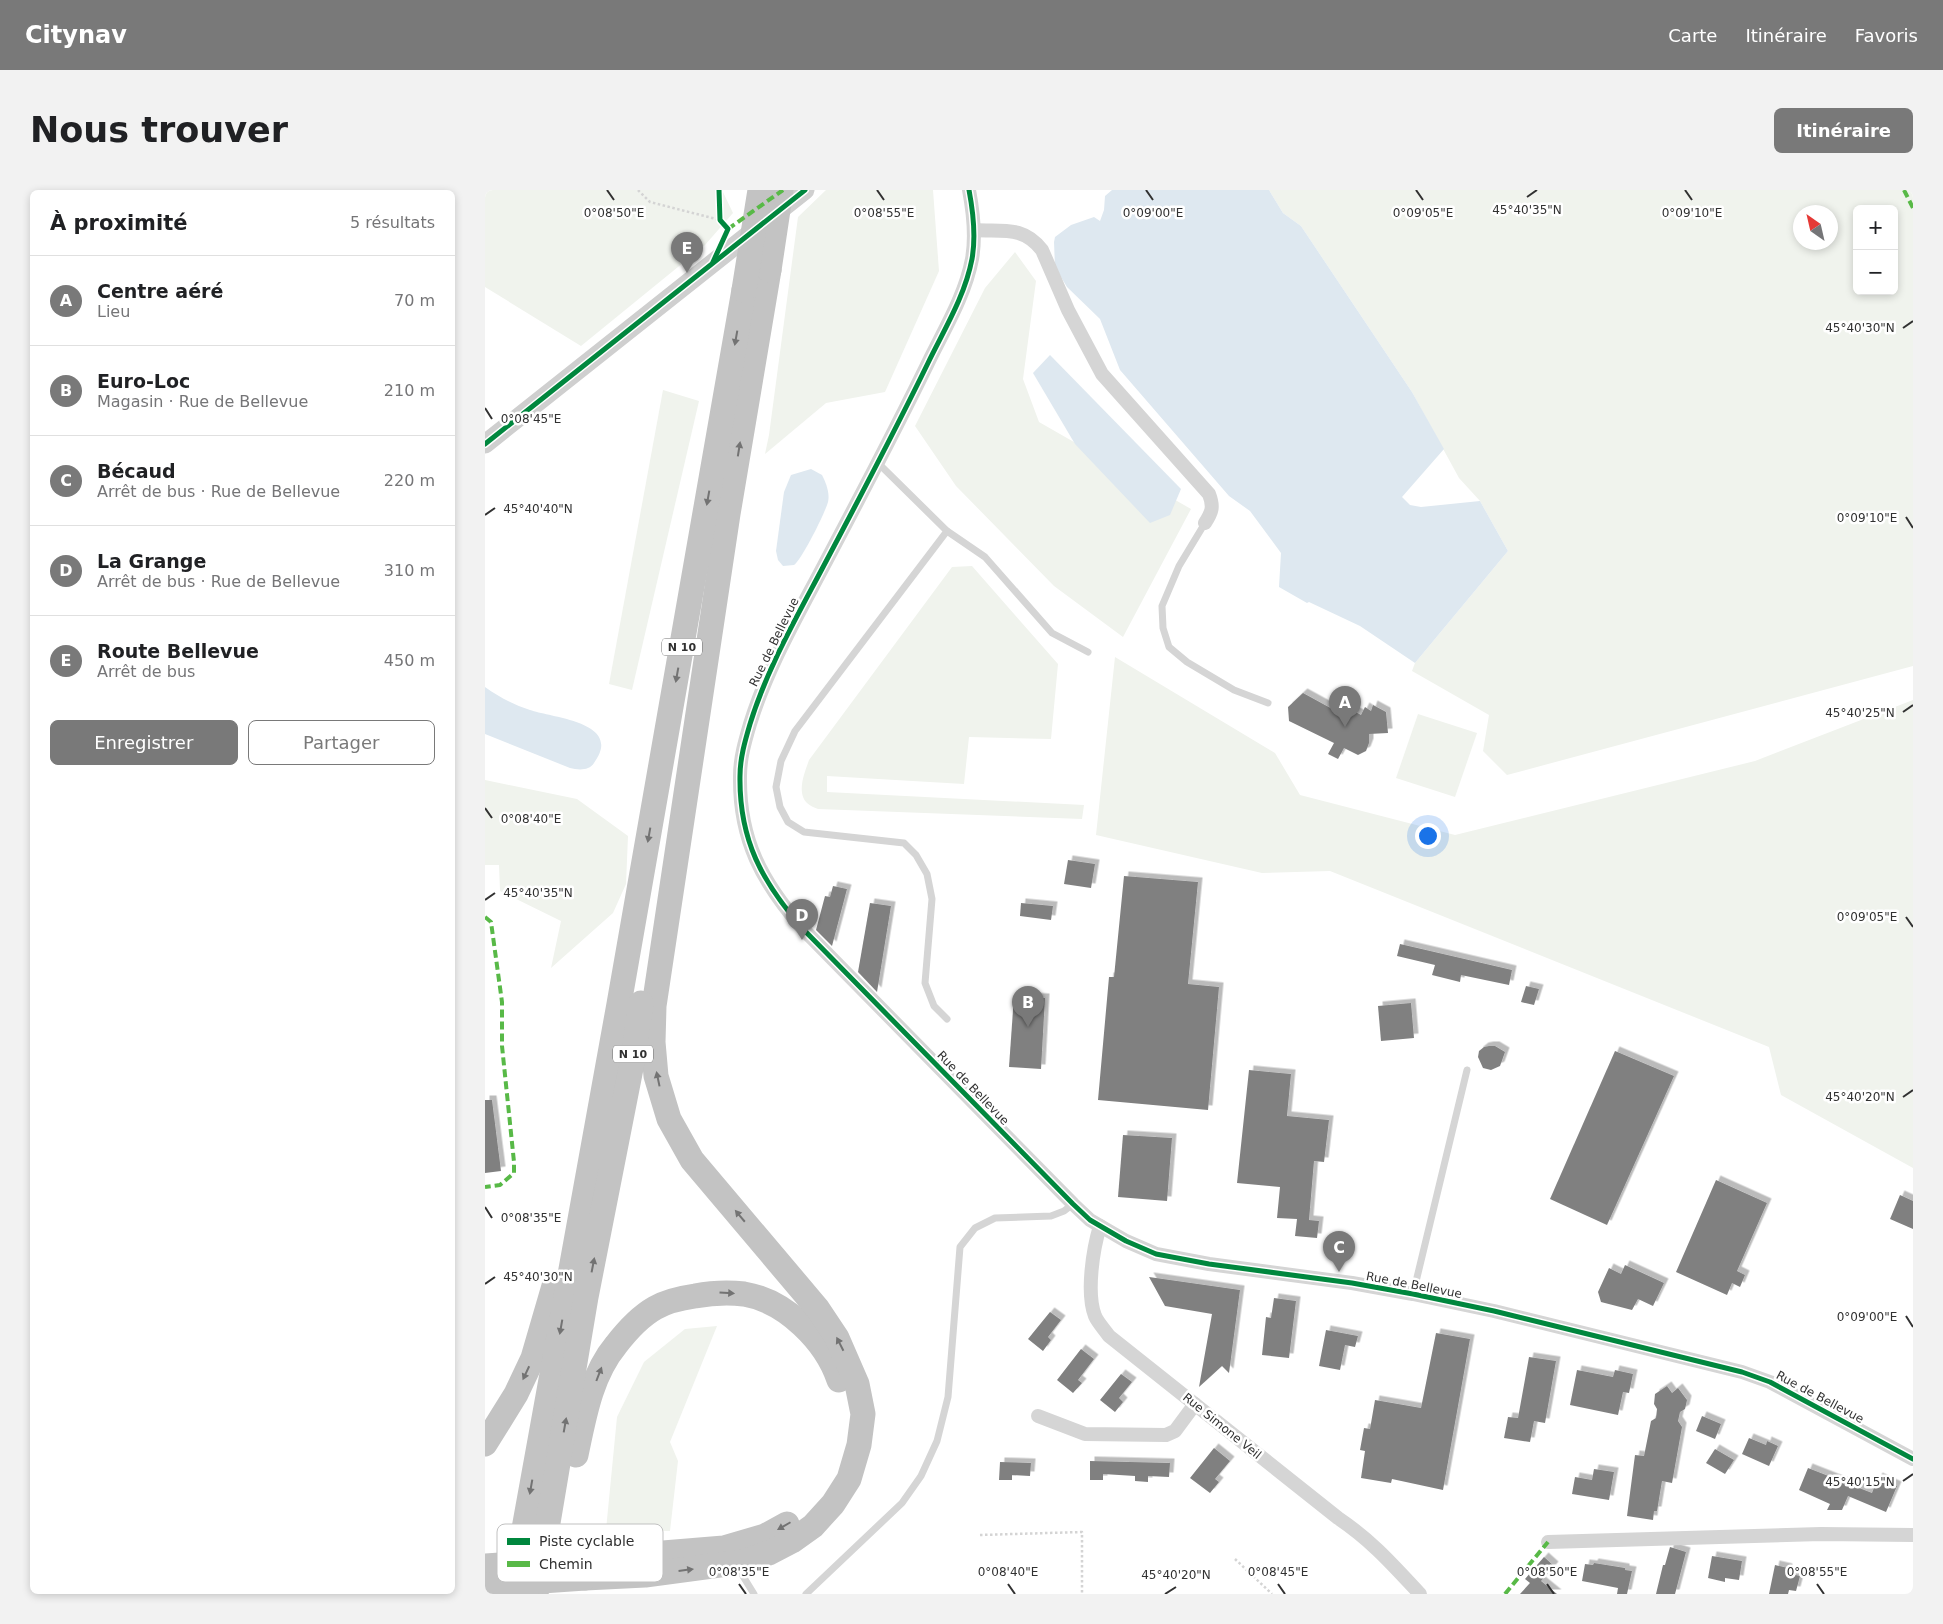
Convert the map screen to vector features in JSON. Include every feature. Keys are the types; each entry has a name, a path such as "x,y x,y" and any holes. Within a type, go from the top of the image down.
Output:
{"highway":[{"name":"N 10","path":"526,1524 619,1004 760,190"},
{"name":"N 10","path":"548,1524 586,1297 633,1058 661,878 728,514 781,190"},
{"path":"663,1573 735,1563 769,1553 793,1541 813,1526 833,1504 849,1479 859,1444 863,1414 857,1384 837,1338 817,1308 692,1160 669,1119 656,1076 653,1042 655,1006 728,514"},
{"path":"485,1444 516,1394 533,1358 548,1308 619,1004"},
{"path":"560,1524 586,1407 604,1361 617,1343 655,1309 679,1298 713,1292 745,1294 771,1304 797,1320 818,1340 835,1367 844,1396 846,1424 841,1453 831,1479 812,1505 789,1523 765,1536 724,1548 663,1557"},
{"path":"485,1585 504,1582"}],"street":[{"path":"485,444 805,190"},
{"name":"Rue de Bellevue","path":"969,190 974,230 972,259 960,296 901,420 781,646 760,692 742,751 740,776 742,814 752,852 767,883 779,902 803,929 1073,1204 1100,1226 1125,1241 1156,1254 1209,1264 1352,1283 1494,1310 1742,1372 1770,1382 1913,1459"},
{"path":"974,230 1019,232 1034,239 1042,250 1068,310 1102,374 1209,494 1212,511 1205,523"},
{"name":"Rue Simone Veil","path":"1100,1226 1095,1242 1091,1296 1096,1317 1109,1336 1379,1549 1419,1594"},
{"path":"1038,1416 1085,1434 1166,1435 1175,1431 1195,1404"},
{"path":"1548,1542 1821,1534 1913,1536"}],"lane":[{"path":"877,463 947,531 985,557 1053,633 1089,652"},
{"path":"1205,523 1179,566 1162,606 1163,628 1169,647 1187,662 1234,690 1268,703"},
{"path":"947,531 795,731 781,761 777,787 780,807 788,822 804,832 904,843 916,855 927,874 932,899 925,983 934,1006 947,1019"},
{"path":"1413,1294 1467,1070"},
{"path":"806,1594 902,1503 921,1476 937,1441 948,1397 960,1247 975,1228 995,1218 1051,1216 1064,1212 1073,1204"},
{"path":"735,1563 754,1594"}],"path":[{"path":"638,190 650,202 720,220"},
{"path":"979,1535 1082,1532 1082,1594"},
{"path":"1235,1560 1272,1594"}],"shaded area":[{"path":"485,190 722,190 733,213 705,245 581,346 485,287"},
{"path":"826,190 933,190 939,271 885,392 826,403 765,454 798,217"},
{"path":"1112,190 1269,190 1283,213 1301,226 1412,392 1444,449 1402,497 1410,505 1421,507 1480,501 1508,551 1415,663 1360,626 1309,602 1307,603 1279,587 1281,553 1250,511 1229,496 1120,370 1100,319 1067,287 1055,267 1055,237 1071,225 1094,217 1100,221 1104,210 1105,196"},
{"path":"1269,190 1913,190 1913,666 1507,775 1483,751 1489,715 1412,671 1415,663 1508,551 1480,501 1459,478 1412,392 1301,226 1283,213"},
{"path":"1015,252 1036,281 1023,379 1039,422 1191,509 1123,637 1054,586 956,486 915,426 985,288"},
{"path":"1050,355 1181,489 1170,515 1150,523 1075,444 1033,373"},
{"path":"663,390 699,401 632,690 609,684"},
{"path":"811,469 822,475 828,492 828,502 823,516 798,561 794,565 783,566 778,560 776,551 784,492 791,475"},
{"path":"972,566 1058,664 1051,739 969,737 964,784 827,776 827,792 1084,805 1082,819 818,809 807,803 802,793 802,788 809,760 952,567"},
{"path":"1115,657 1275,753 1300,795 1455,835 1755,761 1913,700 1913,1168 1781,1095 1769,1047 1330,871 1262,873 1096,835"},
{"path":"485,687 518,706 568,719 593,730 600,739 601,749 592,766 586,769 570,768 485,734"},
{"path":"1418,714 1477,733 1455,797 1396,778"},
{"path":"485,780 577,799 628,836 626,884 613,913 551,968 561,921 500,891 499,865 485,865"},
{"path":"717,1326 670,1442 678,1461 670,1531 663,1531 663,1524 607,1524 617,1417 644,1362 685,1329"}],"building":[{"path":"1303,693 1345,716 1350,709 1361,715 1365,707 1371,711 1373,705 1386,712 1388,733 1369,734 1369,743 1366,751 1358,755 1344,748 1338,759 1328,754 1334,743 1289,721 1288,707"},
{"path":"1068,860 1095,864 1091,888 1064,884"},
{"path":"1124,876 1198,882 1188,984 1219,987 1208,1110 1098,1100 1109,977 1114,977"},
{"path":"833,886 847,889 832,946 816,930 825,896 830,897"},
{"path":"870,903 891,906 877,992 858,972"},
{"path":"1021,903 1053,906 1051,920 1020,916"},
{"path":"1400,944 1512,970 1509,985 1461,975 1460,982 1432,975 1435,965 1397,956"},
{"path":"1526,986 1539,989 1534,1005 1521,1002"},
{"path":"1014,996 1045,998 1041,1069 1009,1067"},
{"path":"1411,1003 1414,1038 1381,1041 1378,1006"},
{"path":"1489,1046 1495,1046 1505,1052 1500,1066 1491,1070 1483,1068 1478,1057 1479,1051"},
{"path":"1615,1051 1674,1076 1607,1225 1550,1199"},
{"path":"1249,1070 1291,1074 1287,1116 1329,1120 1324,1162 1314,1161 1309,1220 1319,1221 1317,1238 1295,1236 1297,1219 1277,1218 1280,1187 1237,1183"},
{"path":"485,1100 492,1100 501,1171 485,1173"},
{"path":"1123,1135 1172,1138 1167,1201 1118,1197"},
{"path":"1716,1180 1767,1203 1737,1271 1745,1275 1740,1287 1732,1283 1727,1295 1676,1272"},
{"path":"1900,1195 1913,1201 1913,1229 1890,1219"},
{"path":"1625,1265 1664,1283 1653,1306 1638,1299 1632,1310 1601,1302 1598,1292 1609,1268 1621,1274"},
{"path":"1149,1277 1240,1290 1229,1373 1222,1366 1199,1387 1212,1314 1165,1306"},
{"path":"1274,1298 1296,1301 1289,1358 1262,1355 1266,1317 1271,1318"},
{"path":"1050,1312 1061,1320 1048,1337 1051,1340 1043,1351 1028,1339"},
{"path":"1326,1330 1358,1336 1355,1347 1345,1345 1340,1370 1319,1366"},
{"path":"1436,1333 1470,1339 1443,1490 1392,1479 1391,1483 1361,1478 1365,1451 1360,1450 1364,1428 1370,1429 1375,1400 1421,1408"},
{"path":"1081,1349 1094,1359 1078,1380 1082,1383 1073,1393 1057,1380"},
{"path":"1529,1357 1556,1361 1545,1423 1534,1421 1530,1442 1504,1438 1508,1417 1518,1418"},
{"path":"1577,1370 1613,1377 1615,1370 1633,1374 1629,1393 1623,1392 1618,1415 1570,1405"},
{"path":"1121,1374 1132,1382 1119,1398 1123,1402 1115,1412 1100,1400"},
{"path":"1667,1386 1672,1393 1678,1388 1687,1400 1685,1409 1680,1412 1678,1421 1682,1427 1672,1483 1662,1481 1657,1511 1654,1511 1653,1520 1627,1516 1635,1455 1644,1456 1651,1421 1656,1418 1655,1394"},
{"path":"1702,1416 1721,1424 1715,1439 1696,1431"},
{"path":"1749,1438 1766,1445 1767,1441 1778,1446 1769,1466 1742,1454"},
{"path":"1214,1448 1230,1461 1215,1479 1219,1482 1210,1493 1190,1478"},
{"path":"1715,1449 1734,1460 1725,1474 1706,1463"},
{"path":"1090,1461 1170,1463 1169,1477 1148,1476 1148,1482 1135,1481 1135,1476 1103,1474 1103,1480 1090,1480"},
{"path":"1000,1462 1031,1463 1030,1476 1012,1475 1012,1480 999,1480"},
{"path":"1808,1468 1872,1493 1878,1477 1897,1486 1886,1512 1848,1496 1842,1510 1827,1510 1830,1504 1799,1490"},
{"path":"1594,1469 1614,1472 1609,1500 1572,1494 1575,1477 1592,1480"},
{"path":"1670,1547 1686,1552 1675,1594 1656,1594 1663,1565 1665,1565"},
{"path":"1712,1556 1742,1561 1739,1580 1725,1578 1725,1582 1708,1578"},
{"path":"1544,1557 1554,1566 1541,1581 1557,1594 1520,1594 1530,1583 1525,1579"},
{"path":"1594,1563 1632,1571 1627,1594 1617,1594 1618,1588 1582,1581 1585,1564 1593,1565"},
{"path":"1775,1565 1788,1568 1787,1573 1800,1576 1796,1591 1789,1590 1788,1594 1769,1594"}],"marked path":[{"path":"728,229 783,190"},
{"path":"1904,190 1913,208"},
{"path":"485,917 491,922 502,1002 502,1046 514,1162 514,1173 500,1185 485,1187"},
{"path":"1505,1594 1548,1542"}],"cycle path":[{"path":"713,262 728,229 720,220 719,190"},
{"path":"485,444 805,190"},
{"path":"969,190 974,242 969,273 959,299 889,441 782,645 757,704 745,743 740,769 741,799 749,840 765,877 788,912 1073,1204 1090,1220 1126,1241 1156,1254 1209,1264 1352,1283 1494,1311 1742,1372 1770,1382 1913,1459"}],"place":[{"name":"Route Bellevue","path":"687,273"},
{"name":"Centre aéré","path":"1345,727"},
{"name":"La Grange","path":"802,940"},
{"name":"Euro-Loc","path":"1028,1027"},
{"name":"Bécaud","path":"1339,1272"}]}
